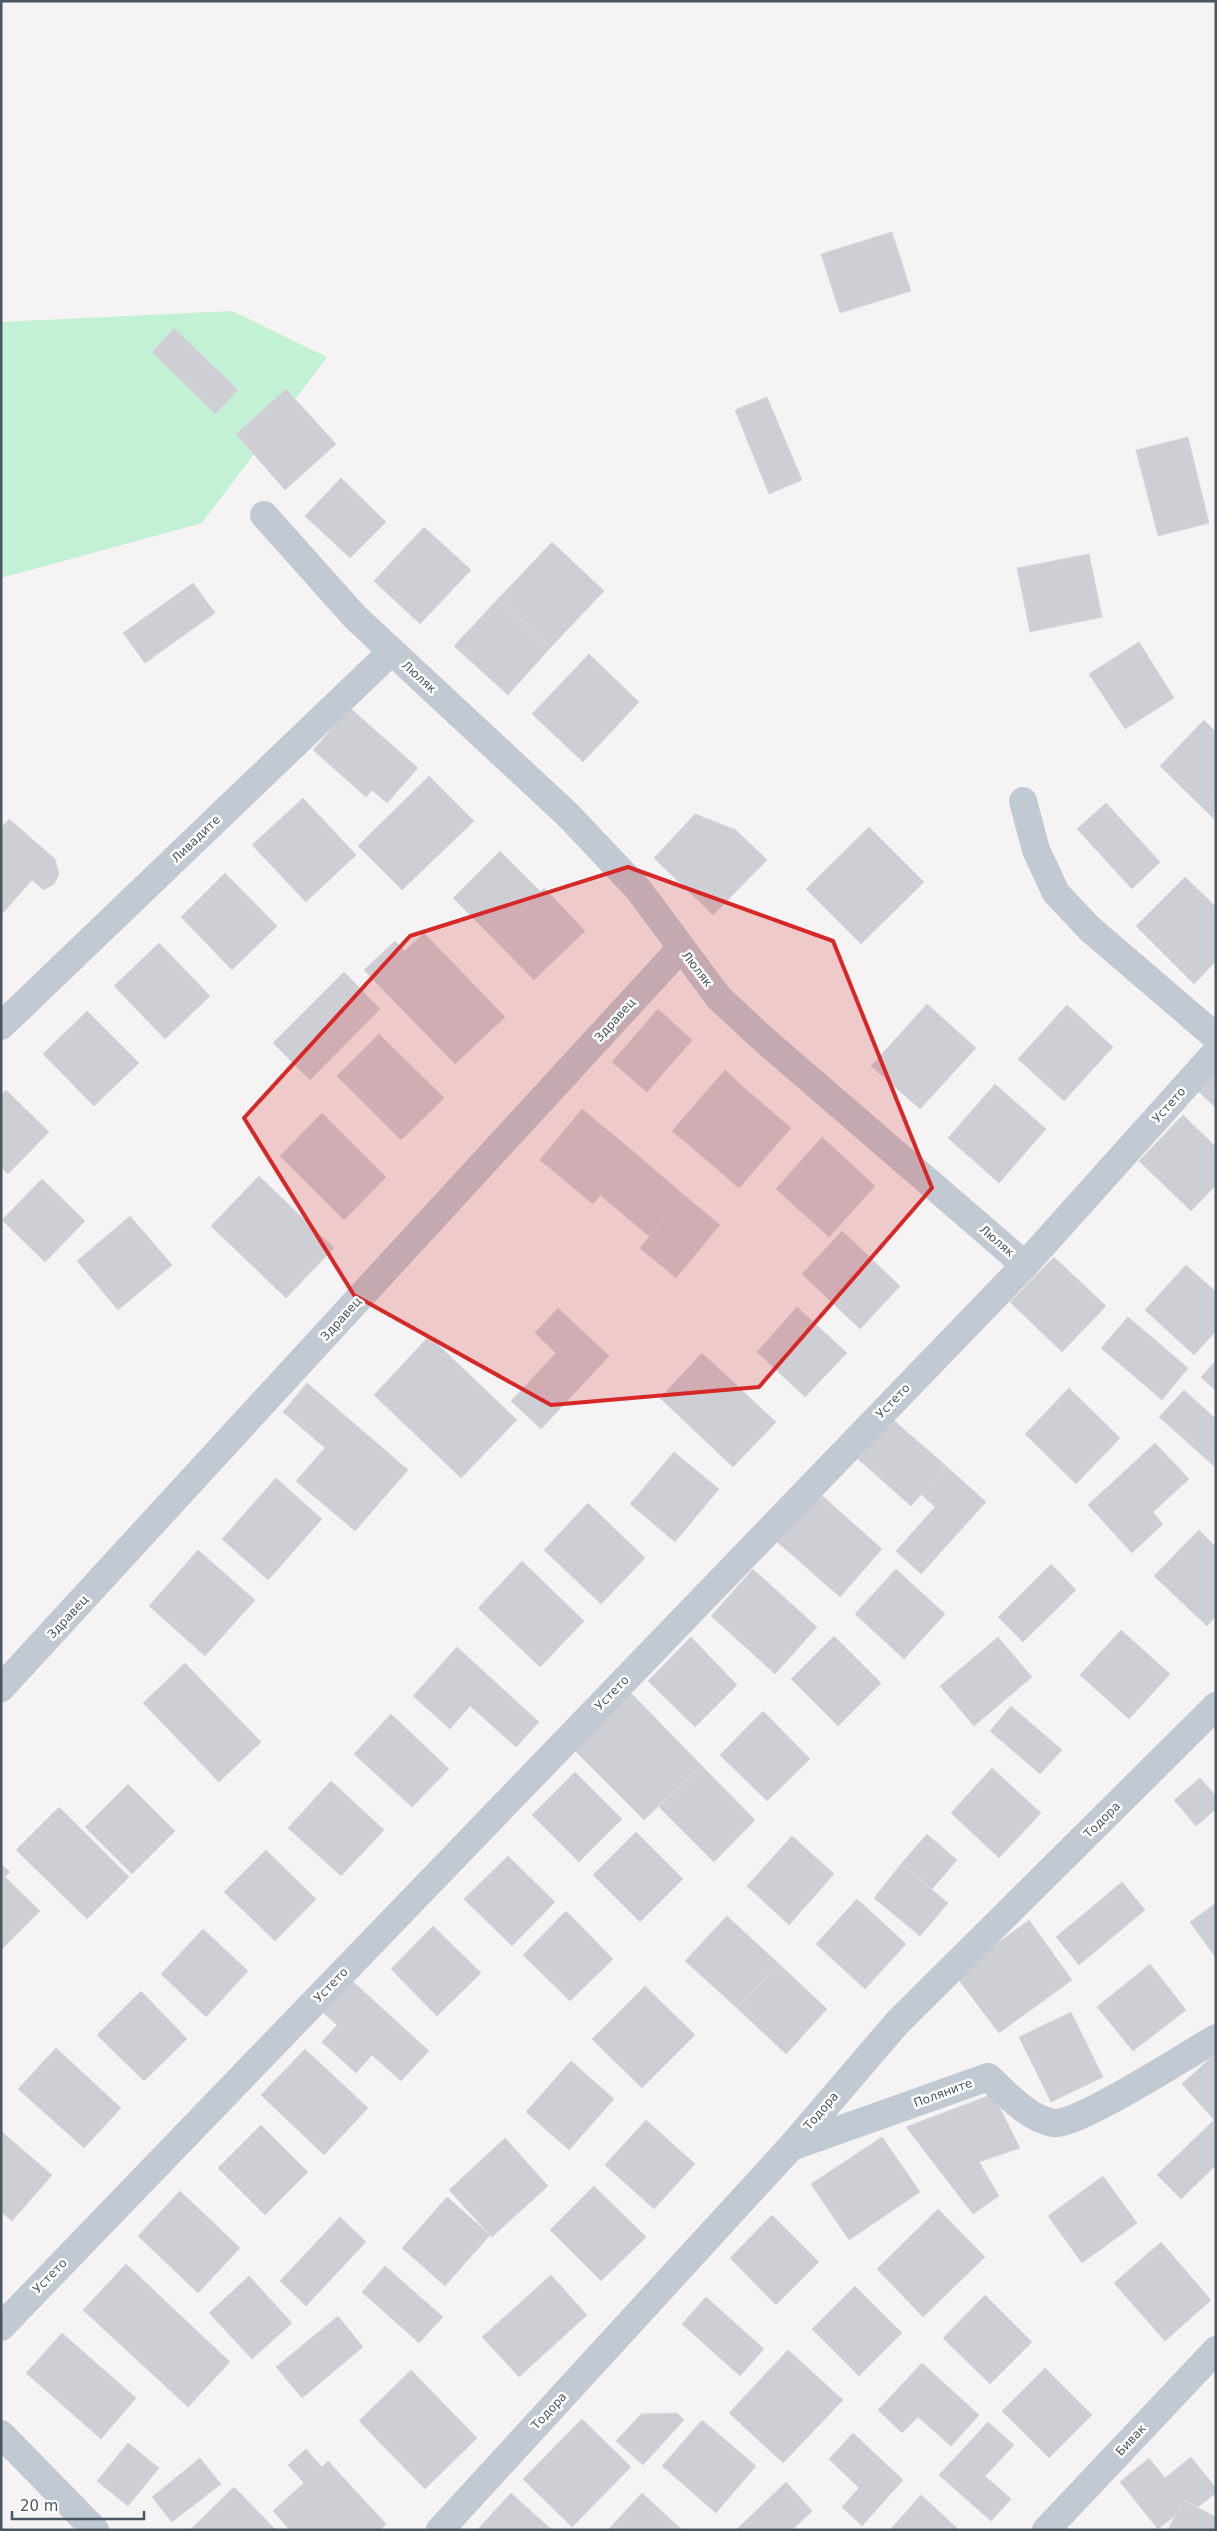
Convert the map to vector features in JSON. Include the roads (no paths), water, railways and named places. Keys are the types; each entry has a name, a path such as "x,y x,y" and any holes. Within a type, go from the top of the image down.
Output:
{"street":[{"name":"Люляк","path":"264,515 355,617 568,815 638,889 719,998 762,1038 1024,1265"},
{"name":"Ливадите","path":"1,1026 391,652"},
{"path":"1022,801 1036,850 1056,893 1090,929 1216,1037"},
{"name":"Здравец","path":"1,1688 680,948"},
{"name":"Устето","path":"1,2327 1024,1265 1216,1052"},
{"name":"Тодора","path":"440,2530 790,2148 897,2023 1216,1706"},
{"name":"Поляните","path":"790,2148 988,2077 1032,2115 1055,2124 1082,2115 1216,2038"},
{"name":"Бивак","path":"1046,2530 1216,2350"},
{"path":"1,2434 95,2530"}]}
